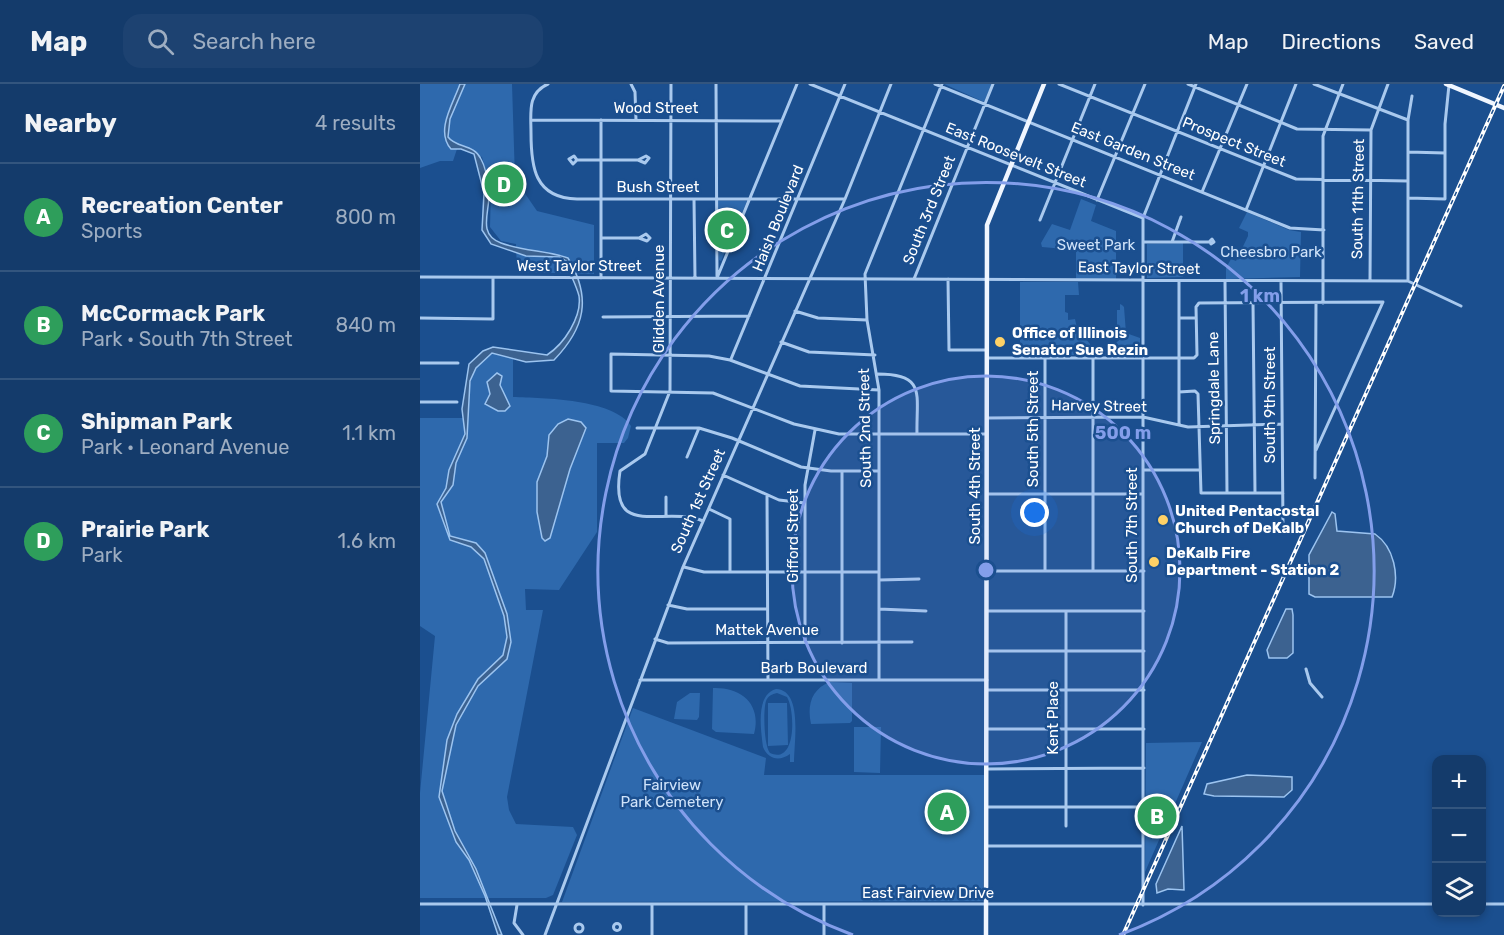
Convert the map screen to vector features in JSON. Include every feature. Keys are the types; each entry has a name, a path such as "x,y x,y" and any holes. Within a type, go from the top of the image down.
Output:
{"main road":[{"name":"South 4th Street","path":"986,935 987,222 1044,84"},
{"path":"1448,85 1504,108"}],"street":[{"name":"Bush Street","path":"548,84 533,96 531,163 540,182 560,197 671,200 845,199"},
{"path":"631,84 635,92 636,120"},
{"name":"Glidden Avenue","path":"666,516 630,514 622,508 619,495 622,468 643,456 657,428 670,391 671,84"},
{"path":"716,84 717,278"},
{"path":"717,278 796,84"},
{"name":"East Roosevelt Street","path":"810,84 1143,218"},
{"name":"Haish Boulevard","path":"730,360 845,84"},
{"name":"South 1st Street","path":"545,935 683,567 845,199 891,84"},
{"name":"East Garden Street","path":"935,84 1298,230 1324,231"},
{"name":"South 3rd Street","path":"914,279 993,84"},
{"name":"Prospect Street","path":"1059,84 1296,179 1408,181"},
{"path":"1040,220 1095,84"},
{"path":"1097,200 1145,84"},
{"path":"1188,84 1300,129 1371,130"},
{"path":"1202,192 1246,84"},
{"path":"1246,210 1296,84"},
{"path":"1314,84 1408,120"},
{"path":"1323,303 1323,136 1343,84"},
{"name":"South 11th Street","path":"1370,281 1371,130 1389,84"},
{"name":"South 2nd Street","path":"879,680 879,390 875,355 867,320 866,278 942,85"},
{"name":"South 7th Street","path":"1143,905 1143,218 1195,85"},
{"path":"1408,198 1445,198 1445,124 1448,85"},
{"path":"1408,282 1408,120 1412,96"},
{"name":"Wood Street","path":"531,120 781,121"},
{"path":"601,120 602,278"},
{"path":"1408,152 1445,153"},
{"path":"577,160 638,160"},
{"path":"694,200 694,278"},
{"path":"1172,242 1181,217"},
{"path":"601,238 639,238"},
{"path":"1144,242 1209,242"},
{"name":"West Taylor Street","path":"420,277 810,278"},
{"path":"420,318 493,319 493,278"},
{"name":"East Taylor Street","path":"810,278 1115,278 1143,282 1408,282 1461,306"},
{"path":"948,279 949,350 987,350"},
{"path":"1179,282 1179,426"},
{"name":"Springdale Lane","path":"1225,282 1227,493"},
{"name":"South 9th Street","path":"1281,282 1283,527"},
{"path":"987,358 1194,358 1197,355 1196,307 1200,303 1383,302 1316,450"},
{"path":"1253,303 1255,493"},
{"path":"1315,478 1316,303"},
{"path":"795,311 818,318 867,320"},
{"path":"603,317 749,316"},
{"path":"1179,318 1196,318"},
{"path":"782,342 813,352 875,355"},
{"path":"879,390 808,387 730,360 671,354 611,354 611,391 713,393 816,430 879,434 987,434"},
{"name":"South 5th Street","path":"1045,358 1045,571"},
{"path":"1093,358 1093,571"},
{"path":"420,363 458,363"},
{"path":"878,374 903,375 912,382 916,393 917,434"},
{"path":"1179,392 1195,391 1198,396 1201,493 1283,493"},
{"path":"420,402 457,402"},
{"name":"Harvey Street","path":"987,418 1143,417 1179,426 1282,424"},
{"path":"637,428 699,428 738,441 782,461 807,468 879,471"},
{"path":"687,457 699,428"},
{"name":"Gifford Street","path":"805,642 805,503 807,468 816,430"},
{"path":"1144,470 1200,470"},
{"path":"842,471 842,643"},
{"path":"723,474 782,501 805,503"},
{"path":"987,494 1143,494"},
{"path":"767,495 768,680"},
{"path":"666,496 666,516 689,516 703,521"},
{"path":"708,509 730,519 730,572"},
{"path":"683,567 696,572 879,572"},
{"path":"988,571 1144,571"},
{"path":"879,580 919,579"},
{"path":"668,605 687,609 768,609"},
{"path":"879,609 926,611"},
{"path":"987,611 1144,611"},
{"name":"Kent Place","path":"1066,611 1066,826"},
{"name":"Mattek Avenue","path":"656,639 668,643 912,642"},
{"path":"987,651 1144,651"},
{"path":"1306,669 1310,683 1322,697"},
{"name":"Barb Boulevard","path":"640,680 987,680"},
{"path":"987,690 1144,690"},
{"path":"987,729 1144,729"},
{"path":"987,769 1144,768"},
{"path":"987,807 1144,807"},
{"path":"986,846 1144,846"},
{"name":"East Fairview Drive","path":"420,904 1432,904"},
{"path":"746,904 746,935"},
{"path":"1486,904 1504,904"},
{"path":"517,905 514,923 523,935"},
{"path":"652,905 652,935"},
{"path":"824,905 824,935"},
{"path":"582,931 586,935"}],"green space":[{"path":"420,84 512,84 515,179 537,211 594,225 594,274 517,272 516,244 501,241 490,227 491,189 482,157 459,143 453,161 440,161 420,168"},
{"path":"944,84 992,84 984,102"},
{"name":"Sweet Park","path":"1081,199 1096,205 1091,221 1116,231 1116,280 1076,280 1076,250 1042,247 1041,243 1052,224 1070,230"},
{"path":"718,201 747,201 721,261 719,260"},
{"name":"Cheesbro Park","path":"1247,212 1289,230 1301,232 1300,277 1226,279 1226,268 1231,259 1236,261 1248,236 1248,232 1239,228"},
{"path":"1183,243 1183,277 1147,278 1147,244"},
{"path":"1020,282 1078,282 1079,295 1065,295 1065,312 1068,313 1068,320 1075,319 1078,333 1081,333 1090,344 1091,355 1020,355"},
{"path":"1120,304 1124,307 1126,333 1140,338 1140,355 1094,355 1095,350 1116,348 1116,343 1123,336 1119,337 1120,333 1117,333 1117,310 1120,310"},
{"path":"492,353 513,358 513,397 559,399 594,405 610,410 631,426 624,443 597,443 597,532 559,590 525,589 526,610 543,610 507,797 509,810 516,824 573,827 577,835 553,895 546,898 420,898 420,793 435,636 420,626 420,418 467,418 469,390 474,373 484,358"},
{"path":"830,682 852,683 852,721 850,723 811,724 812,699 818,689"},
{"path":"713,688 723,688 747,699 755,714 754,734 716,732 712,729"},
{"path":"776,689 785,692 794,707 794,762 790,762 790,754 782,758 771,757 763,747 761,714 765,698","holes":["777,693 787,697 792,713 792,734 785,751 779,755 770,753 766,743 766,701"]},
{"path":"690,693 700,693 699,717 697,720 674,719 677,702"},
{"path":"768,703 787,703 788,745 768,746"},
{"name":"Fairview Park Cemetery","path":"633,708 766,758 764,775 984,775 983,901 562,902"},
{"path":"854,727 881,727 880,773 854,772"},
{"path":"1202,742 1145,872 1146,743"}],"shaded area":[{"path":"460,84 465,84 450,119 448,137 470,148 478,154 482,162 489,190 486,221 489,234 493,239 509,246 568,258 576,273 582,299 582,312 573,336 554,360 526,362 492,353 476,368 470,381 467,438 456,463 453,485 441,502 450,536 476,543 485,553 507,614 511,642 507,659 478,686 456,725 442,791 455,831 476,869 502,935 498,935 485,896 469,860 456,842 439,797 447,740 457,714 478,679 503,655 507,637 504,616 484,559 471,547 450,540 437,504 446,488 449,470 465,434 462,409 469,364 483,351 493,347 547,355 560,344 575,321 579,296 566,261 559,257 526,256 491,244 482,230 484,193 474,154 461,149 451,149 445,134 447,117"},
{"path":"497,373 502,376 500,385 510,406 505,411 498,411 485,404 490,394 487,382"},
{"path":"568,419 581,422 586,428 570,469 550,538 545,541 542,538 537,512 537,482 547,456 549,435 558,424"},
{"path":"1332,512 1335,514 1337,531 1375,534 1387,546 1395,571 1392,597 1315,597 1309,594 1309,555"},
{"path":"1286,609 1292,609 1293,615 1293,653 1287,658 1269,658 1267,650"},
{"path":"1247,775 1292,777 1292,790 1284,797 1204,794 1207,784"},
{"path":"1182,826 1184,890 1168,889 1157,893 1156,884"}],"railway":[{"path":"1123,935 1504,86"}],"place":[{"name":"Prairie Park","path":"504,184"},
{"name":"Shipman Park","path":"727,230"},
{"name":"Office of Illinois Senator Sue Rezin","path":"1000,342"},
{"name":"United Pentacostal Church of DeKalb","path":"1163,520"},
{"name":"DeKalb Fire Department - Station 2","path":"1154,562"},
{"name":"Recreation Center","path":"947,812"},
{"name":"McCormack Park","path":"1157,816"}]}
